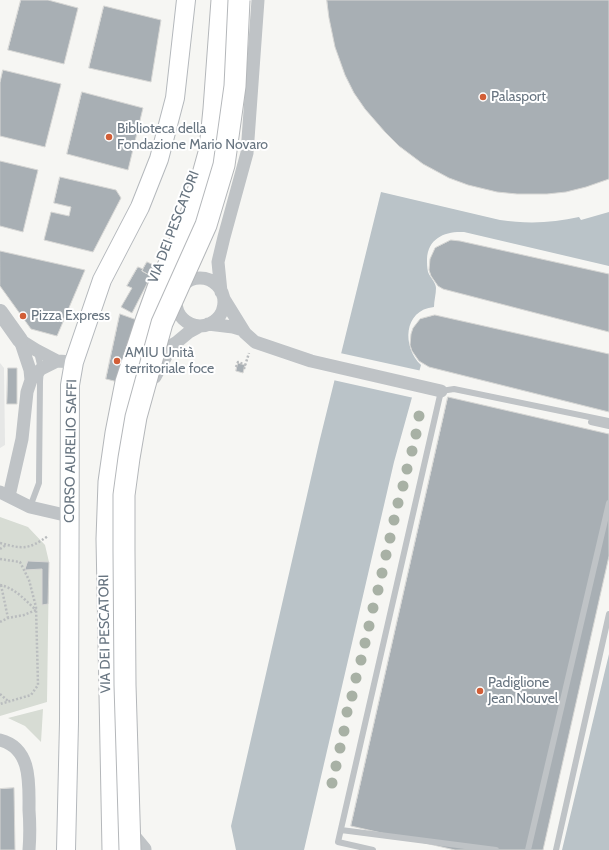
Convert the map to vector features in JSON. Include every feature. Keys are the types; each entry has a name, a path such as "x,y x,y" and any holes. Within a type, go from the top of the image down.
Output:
{"highway":[{"path":"112,850 107,539 109,482 116,433 126,382 156,292 187,227 210,149 222,0"},
{"path":"138,847 125,685 124,495 136,417 162,323 206,224 224,166 235,86 239,0"}],"main road":[{"name":"CORSO AURELIO SAFFI","path":"66,850 69,714 70,386 66,361 102,280 140,207 159,159 175,98 186,0"}],"street":[{"name":"VIA DEI PESCATORI","path":"130,435 125,426 126,418 161,330 166,293 181,259 215,165 219,124 219,83 225,0"},
{"path":"258,0 247,153 218,262 223,296 243,330 255,342 311,361 441,391"},
{"name":"VIA DEI PESCATORI","path":"138,847 123,787 119,543 124,470 132,426 142,402 172,345 176,330 178,294 184,284 191,280 202,278 210,280 217,285 223,296 223,307 220,315 215,321 189,332 172,345"},
{"path":"178,310 185,320 192,324 233,326 243,330"},
{"path":"0,312 20,340 29,365 30,380 27,392 22,439 4,494 30,507 69,516"},
{"path":"20,340 36,350 66,361"},
{"path":"30,380 41,369 66,361"},
{"path":"0,740 13,746 24,759 28,772 29,850"}],"lane":[{"path":"30,507 39,483 41,369 36,350"},
{"path":"373,850 338,842 441,391 454,389 609,421"},
{"path":"556,413 609,426"},
{"path":"528,850 609,503"},
{"path":"556,850 609,614"},
{"path":"341,830 496,850"}],"path":[{"path":"236,367 238,362 246,364"},
{"path":"0,543 18,548 30,547 48,536"},
{"path":"0,549 7,545"},
{"path":"0,559 20,562 29,580 36,607 38,685 31,695 0,704"},
{"path":"1,585 9,588 21,596 36,610"},
{"path":"1,585 8,618"},
{"path":"0,622 8,618 24,615 36,610"},
{"path":"0,694 9,701"}],"shaded area":[{"path":"381,192 500,220 510,221 559,221 579,217 581,220 609,212 609,266 464,232 450,233 439,237 434,241 428,252 427,266 428,272 436,286 434,307 424,310 416,315 411,322 409,330 411,349 421,365 394,462 304,850 236,850 231,826 319,443"},
{"path":"0,363 4,368 5,445 0,448"},
{"path":"0,517 28,527 45,545 49,562 47,702 0,716"},
{"path":"609,654 609,850 562,850"},
{"path":"43,709 41,742 25,726 8,718"}],"pier":[{"path":"340,353 422,371 414,398 333,380"}],"building":[{"path":"21,0 48,0 78,8 64,64 8,50"},
{"name":"Palasport","path":"327,0 609,0 609,179 566,192 547,194 517,194 497,192 468,185 449,178 423,164 399,146 385,132 365,109 354,93 345,75 335,47"},
{"path":"104,6 161,20 151,82 89,68"},
{"path":"3,70 61,84 45,147 0,136 0,83"},
{"path":"82,92 143,108 128,170 67,154"},
{"path":"0,161 38,170 23,232 0,226"},
{"path":"60,177 116,190 121,198 93,252 44,240 51,212 69,216 71,207 54,203"},
{"path":"451,240 609,274 609,332 443,289 438,286 431,276 429,270 430,259 435,248"},
{"path":"0,251 85,270 57,336 31,329 0,286"},
{"path":"147,262 156,266 151,276 142,271"},
{"path":"138,267 143,269 142,271 151,276 132,313 121,307 132,288 127,286"},
{"name":"AMIU Unità territoriale foce","path":"120,314 137,320 118,382 106,379"},
{"path":"435,315 609,354 609,412 429,367 419,361 412,351 410,345 411,334 413,328 420,319"},
{"path":"238,363 245,365 243,373 236,371"},
{"path":"8,368 17,368 17,404 7,404"},
{"name":"Padiglione Jean Nouvel","path":"448,397 609,434 609,556 543,850 455,850 351,826"},
{"path":"28,561 49,562 48,604 42,605 42,569 25,570"},
{"path":"14,788 15,850 0,850 0,789"}],"place":[{"name":"Palasport","path":"483,97"},
{"name":"Biblioteca della Fondazione Mario Novaro","path":"109,137"},
{"name":"Pizza Express","path":"23,316"},
{"name":"AMIU Unità territoriale foce","path":"117,361"},
{"name":"Padiglione Jean Nouvel","path":"480,691"}]}
